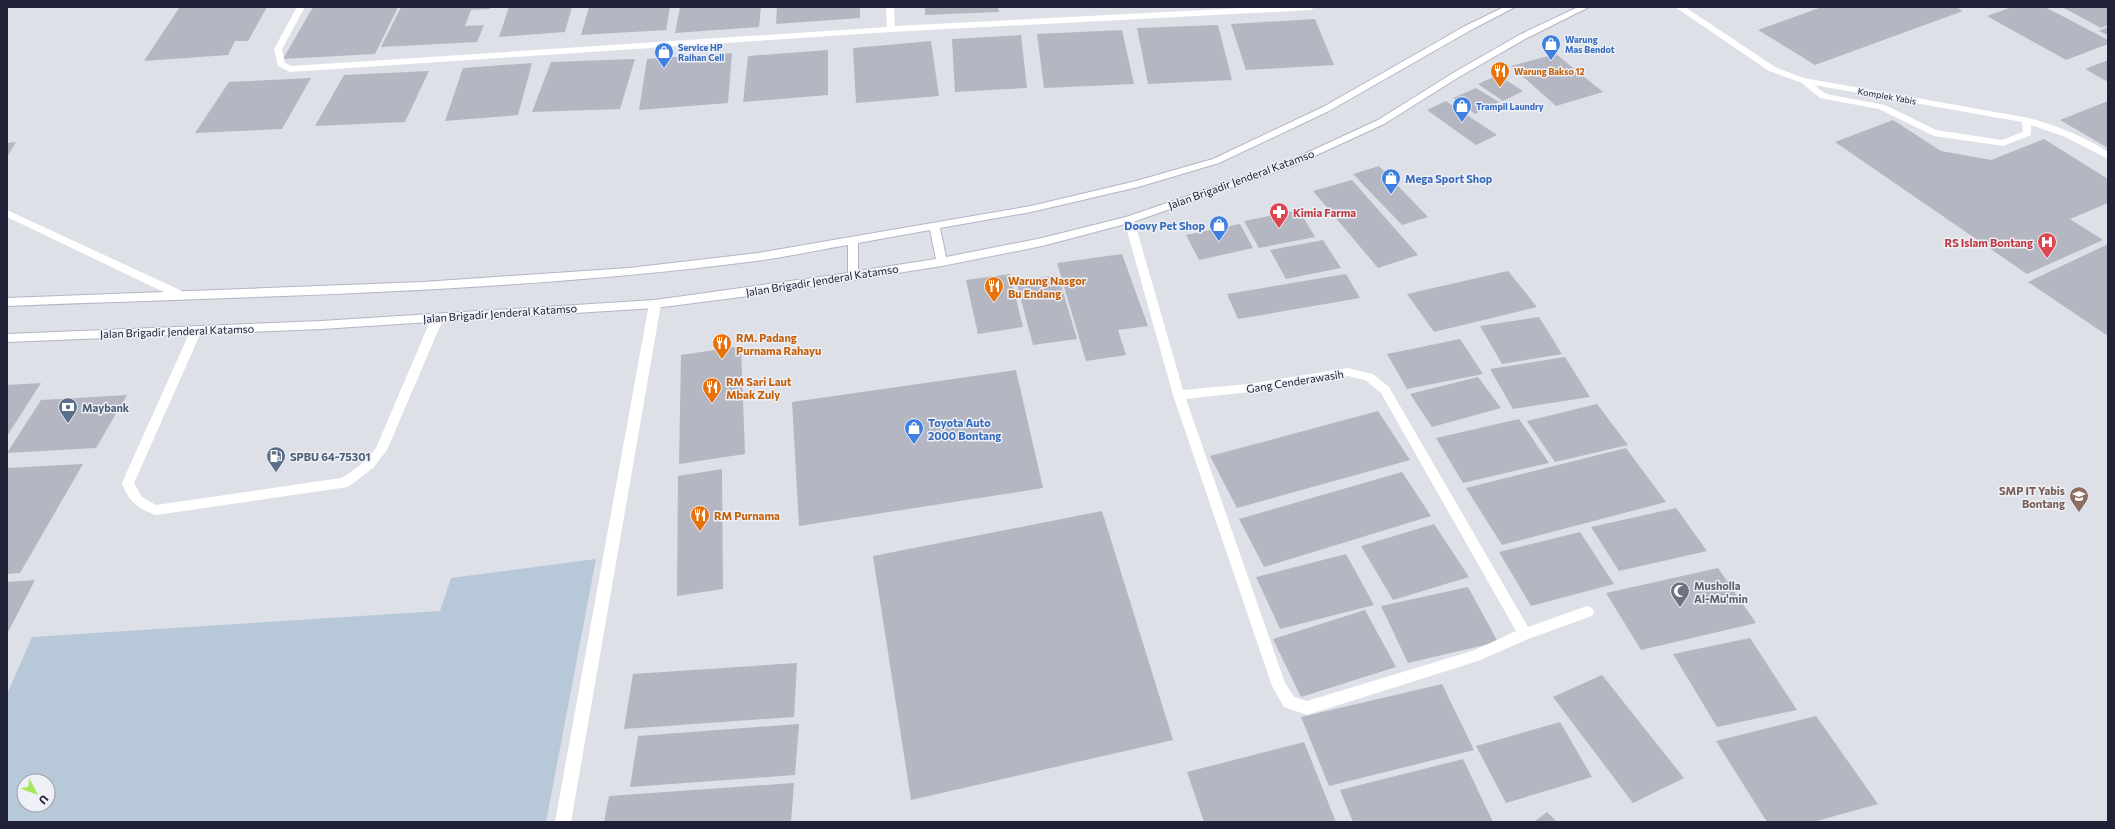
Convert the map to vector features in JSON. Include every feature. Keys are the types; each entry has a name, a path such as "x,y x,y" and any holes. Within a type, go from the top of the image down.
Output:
{"main road":[{"path":"301,7 278,49 282,64 290,69 891,29 1311,7"},
{"path":"890,7 891,29"},
{"path":"7,302 178,294 424,286 629,272 758,257 1031,209 1131,186 1216,161 1326,109 1468,28 1511,7"},
{"name":"Jalan Brigadir Jenderal Katamso","path":"7,338 196,330 655,304 764,290 942,262 1042,242 1129,220 1290,164 1374,125 1524,36 1585,7"},
{"name":"Komplek Yabis","path":"1678,7 1772,69 1802,80 2026,120 2054,128 2088,143 2108,156"},
{"path":"1802,80 1823,96 1882,107 1934,133 1949,136 2003,143 2028,133 2026,120"},
{"path":"7,213 178,294"},
{"path":"1129,220 1179,395 1279,686 1290,702 1307,708 1478,655 1525,634 1546,628 1587,612"},
{"path":"935,227 942,262"},
{"path":"853,240 853,276"},
{"path":"563,822 655,304"},
{"path":"196,330 159,410 128,483 137,501 143,506 156,510 344,483 358,474 373,462 381,450 438,317"},
{"name":"Gang Cenderawasih","path":"1179,395 1249,388 1348,372 1374,378 1385,390 1525,634"}],"shaded area":[{"path":"596,559 546,822 7,822 7,694 32,637 440,611 451,578"}],"building":[{"path":"267,7 248,41 235,41 228,55 144,61 179,8"},
{"path":"313,7 398,7 375,54 283,59"},
{"path":"401,7 490,7 490,9 471,10 465,26 484,25 477,42 381,47"},
{"path":"509,7 572,7 565,32 499,37"},
{"path":"589,7 670,7 666,30 581,35"},
{"path":"680,7 761,7 759,27 675,33"},
{"path":"777,7 860,7 860,18 776,24"},
{"path":"925,7 998,7 999,12 925,15"},
{"path":"1822,7 1956,7 1963,11 1815,65 1758,30"},
{"path":"2012,7 2045,7 2108,40 2108,44 2066,60 1987,16"},
{"path":"2062,7 2108,7 2108,25 2101,28"},
{"path":"1315,19 1334,65 1246,70 1231,24"},
{"path":"1218,25 1232,80 1148,84 1137,28"},
{"path":"2108,27 2108,35 2099,31"},
{"path":"1122,30 1134,84 1044,88 1037,34"},
{"path":"1021,35 1027,88 955,92 952,39"},
{"path":"931,41 939,96 856,103 853,48"},
{"path":"828,50 828,95 743,102 748,56"},
{"path":"732,53 728,103 639,110 647,59"},
{"path":"1556,54 1603,92 1556,106 1511,66"},
{"path":"635,59 620,109 532,112 551,62"},
{"path":"2108,60 2108,82 2085,69"},
{"path":"532,63 518,115 445,121 463,68"},
{"path":"429,71 405,122 315,126 344,75"},
{"name":"Warung Bakso 12","path":"1498,75 1523,91 1503,101 1478,84"},
{"path":"311,78 282,129 195,133 229,82"},
{"path":"1476,88 1499,102 1475,114 1453,98"},
{"name":"Trampil Laundry","path":"1446,101 1497,135 1476,145 1427,110"},
{"path":"2108,101 2108,148 2060,120"},
{"path":"1893,120 1941,151 1991,160 2044,139 2108,179 2108,203 2070,219 2103,240 2027,274 1835,142"},
{"path":"16,142 7,157 7,143"},
{"name":"Mega Sport Shop","path":"1379,166 1428,217 1402,225 1353,174"},
{"path":"1352,180 1418,255 1378,268 1313,191"},
{"name":"Kimia Farma","path":"1299,210 1315,237 1259,248 1244,221"},
{"name":"Doovy Pet Shop","path":"1240,224 1253,248 1199,260 1186,235"},
{"path":"1323,240 1341,268 1286,279 1270,250"},
{"path":"2108,244 2108,336 2028,282"},
{"path":"1122,254 1148,326 1118,330 1126,355 1086,361 1057,263"},
{"path":"1508,271 1537,307 1434,332 1407,294"},
{"name":"Warung Nasgor Bu Endang","path":"1010,274 1023,327 978,334 966,280"},
{"path":"1346,274 1360,298 1238,319 1227,294"},
{"path":"1058,275 1077,339 1033,345 1016,281"},
{"path":"1539,317 1562,354 1502,364 1480,326"},
{"path":"1460,339 1483,374 1407,389 1387,354"},
{"name":"RM Sari Laut Mbak Zuly","path":"741,346 745,454 679,464 681,355"},
{"path":"1565,357 1590,397 1513,409 1490,369"},
{"name":"Toyota Auto 2000 Bontang","path":"1016,370 1043,488 799,526 792,402"},
{"path":"1478,377 1501,408 1432,427 1410,394"},
{"path":"41,383 7,436 7,385"},
{"name":"Maybank","path":"127,395 96,448 7,453 41,400"},
{"path":"1597,404 1628,445 1555,462 1527,421"},
{"path":"1378,411 1410,460 1237,508 1210,456"},
{"path":"1519,419 1549,463 1463,483 1436,438"},
{"path":"1626,448 1666,502 1502,545 1466,488"},
{"path":"83,464 20,573 7,574 7,468"},
{"name":"RM Purnama","path":"722,469 723,589 677,596 678,476"},
{"path":"1402,472 1431,516 1264,567 1239,519"},
{"path":"1676,508 1707,551 1619,571 1591,527"},
{"path":"1102,511 1173,740 911,800 873,556"},
{"path":"1434,524 1469,577 1393,600 1361,546"},
{"path":"1580,532 1614,584 1531,606 1499,552"},
{"path":"1346,554 1374,605 1280,629 1256,577"},
{"name":"Musholla Al-Mu'min","path":"1718,568 1756,623 1641,650 1606,593"},
{"path":"35,580 7,634 7,582"},
{"path":"1468,587 1498,642 1408,663 1381,606"},
{"path":"1365,610 1396,667 1301,697 1273,639"},
{"path":"1750,638 1797,710 1717,727 1673,654"},
{"path":"797,663 794,717 624,729 633,674"},
{"path":"1602,675 1684,778 1633,803 1553,697"},
{"path":"1442,684 1474,750 1329,786 1301,717"},
{"path":"1816,716 1878,804 1813,822 1767,822 1716,741"},
{"path":"1560,722 1592,777 1506,803 1476,746"},
{"path":"799,724 795,775 630,787 638,736"},
{"path":"1304,742 1336,822 1204,822 1187,772"},
{"path":"1463,759 1493,822 1353,822 1340,790"},
{"path":"794,783 791,822 604,822 609,796"},
{"path":"1547,812 1557,822 1534,822"}],"place":[{"name":"Warung Mas Bendot","path":"1551,61"},
{"name":"Service HP Raihan Cell","path":"664,69"},
{"name":"Warung Bakso 12","path":"1500,88"},
{"name":"Trampil Laundry","path":"1462,123"},
{"name":"Mega Sport Shop","path":"1391,195"},
{"name":"Kimia Farma","path":"1279,229"},
{"name":"Doovy Pet Shop","path":"1219,242"},
{"name":"RS Islam Bontang","path":"2047,259"},
{"name":"Warung Nasgor Bu Endang","path":"994,303"},
{"name":"RM. Padang Purnama Rahayu","path":"722,360"},
{"name":"RM Sari Laut Mbak Zuly","path":"712,404"},
{"name":"Maybank","path":"68,424"},
{"name":"Toyota Auto 2000 Bontang","path":"914,445"},
{"name":"SPBU 64-75301","path":"276,473"},
{"name":"SMP IT Yabis Bontang","path":"2079,513"},
{"name":"RM Purnama","path":"700,532"},
{"name":"Musholla Al-Mu'min","path":"1680,608"}]}
